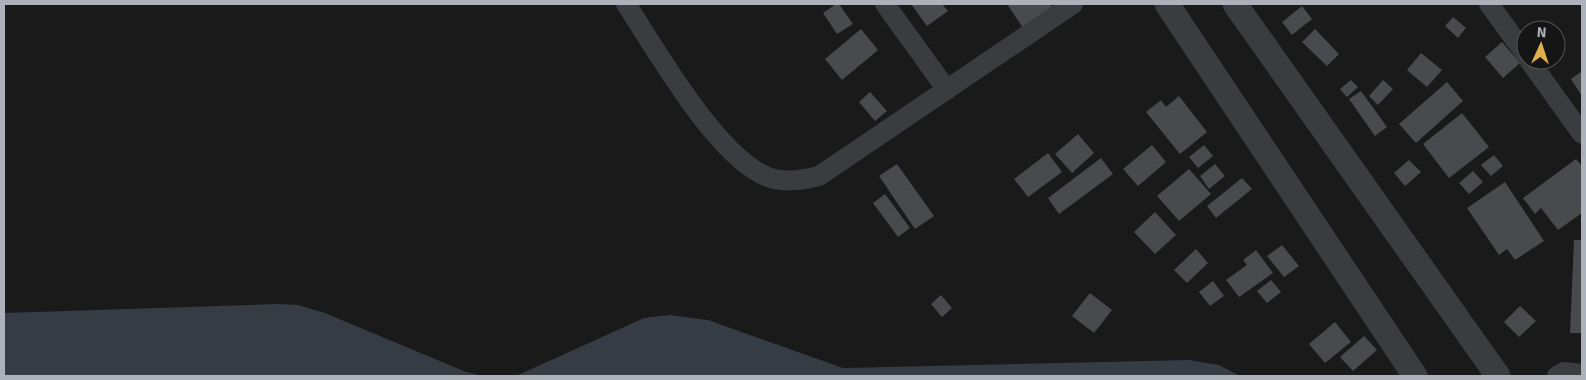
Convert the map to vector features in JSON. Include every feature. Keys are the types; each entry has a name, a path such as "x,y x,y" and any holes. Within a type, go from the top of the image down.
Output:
{"street":[{"path":"626,4 707,126 745,164 772,178 794,182 819,176 1073,4"},
{"path":"885,4 946,90"},
{"path":"1167,4 1415,376"},
{"path":"1234,4 1498,376"},
{"path":"1489,4 1516,41"},
{"path":"1536,70 1582,134"},
{"path":"1557,376 1564,372 1582,374"}],"shaded area":[{"path":"278,304 298,305 325,313 466,372 482,376 4,376 4,313"},
{"path":"670,315 708,320 843,368 1189,360 1219,365 1240,376 516,376 644,318"}],"building":[{"path":"839,4 853,24 837,34 823,13"},
{"path":"911,4 942,4 948,11 927,26"},
{"path":"1007,4 1050,4 1053,8 1023,28"},
{"path":"1302,6 1312,19 1292,35 1282,22"},
{"path":"1453,17 1466,28 1458,38 1445,26"},
{"path":"861,29 878,50 842,80 825,59"},
{"path":"1315,29 1339,54 1327,66 1302,42"},
{"path":"1502,42 1516,58 1516,67 1503,78 1485,57"},
{"path":"1421,53 1442,70 1427,87 1407,70"},
{"path":"1582,71 1582,96 1571,79"},
{"path":"1351,80 1358,87 1347,97 1340,89"},
{"path":"1383,80 1393,89 1378,105 1369,96"},
{"path":"1447,82 1463,101 1416,143 1399,124"},
{"path":"1361,91 1387,127 1375,136 1349,99"},
{"path":"870,92 887,111 875,121 859,102"},
{"path":"1179,96 1207,132 1180,154 1146,112 1161,100 1166,107"},
{"path":"1462,113 1489,147 1449,178 1423,144"},
{"path":"1078,134 1094,153 1072,173 1055,154"},
{"path":"1152,145 1166,162 1138,186 1123,169"},
{"path":"1204,145 1213,156 1198,168 1189,157"},
{"path":"1048,153 1062,172 1028,197 1014,179"},
{"path":"1494,155 1503,166 1491,176 1481,165"},
{"path":"1101,158 1113,174 1059,214 1048,198"},
{"path":"1576,159 1582,166 1582,213 1558,230 1541,208 1535,214 1523,198"},
{"path":"1409,160 1421,172 1405,186 1394,173"},
{"path":"897,164 934,216 915,229 879,176"},
{"path":"1215,164 1225,176 1209,189 1200,176"},
{"path":"1189,169 1211,194 1179,221 1157,196"},
{"path":"1473,171 1483,182 1469,194 1459,183"},
{"path":"1242,178 1252,189 1216,218 1207,206"},
{"path":"1505,182 1544,241 1515,260 1507,249 1499,255 1467,208"},
{"path":"885,194 910,228 898,237 873,203"},
{"path":"1155,212 1176,235 1155,254 1134,232"},
{"path":"1574,240 1582,240 1582,333 1570,333"},
{"path":"1282,245 1299,266 1284,277 1267,256"},
{"path":"1196,249 1208,263 1187,283 1174,270"},
{"path":"1256,250 1273,273 1239,297 1226,280 1247,265 1243,260"},
{"path":"1271,280 1281,292 1267,303 1257,291"},
{"path":"1213,281 1224,296 1210,306 1199,292"},
{"path":"1090,293 1112,310 1094,333 1072,316"},
{"path":"941,295 952,308 942,317 931,304"},
{"path":"1520,306 1536,321 1519,337 1504,322"},
{"path":"1335,322 1351,342 1325,363 1309,344"},
{"path":"1364,336 1377,350 1353,371 1340,357"}]}
